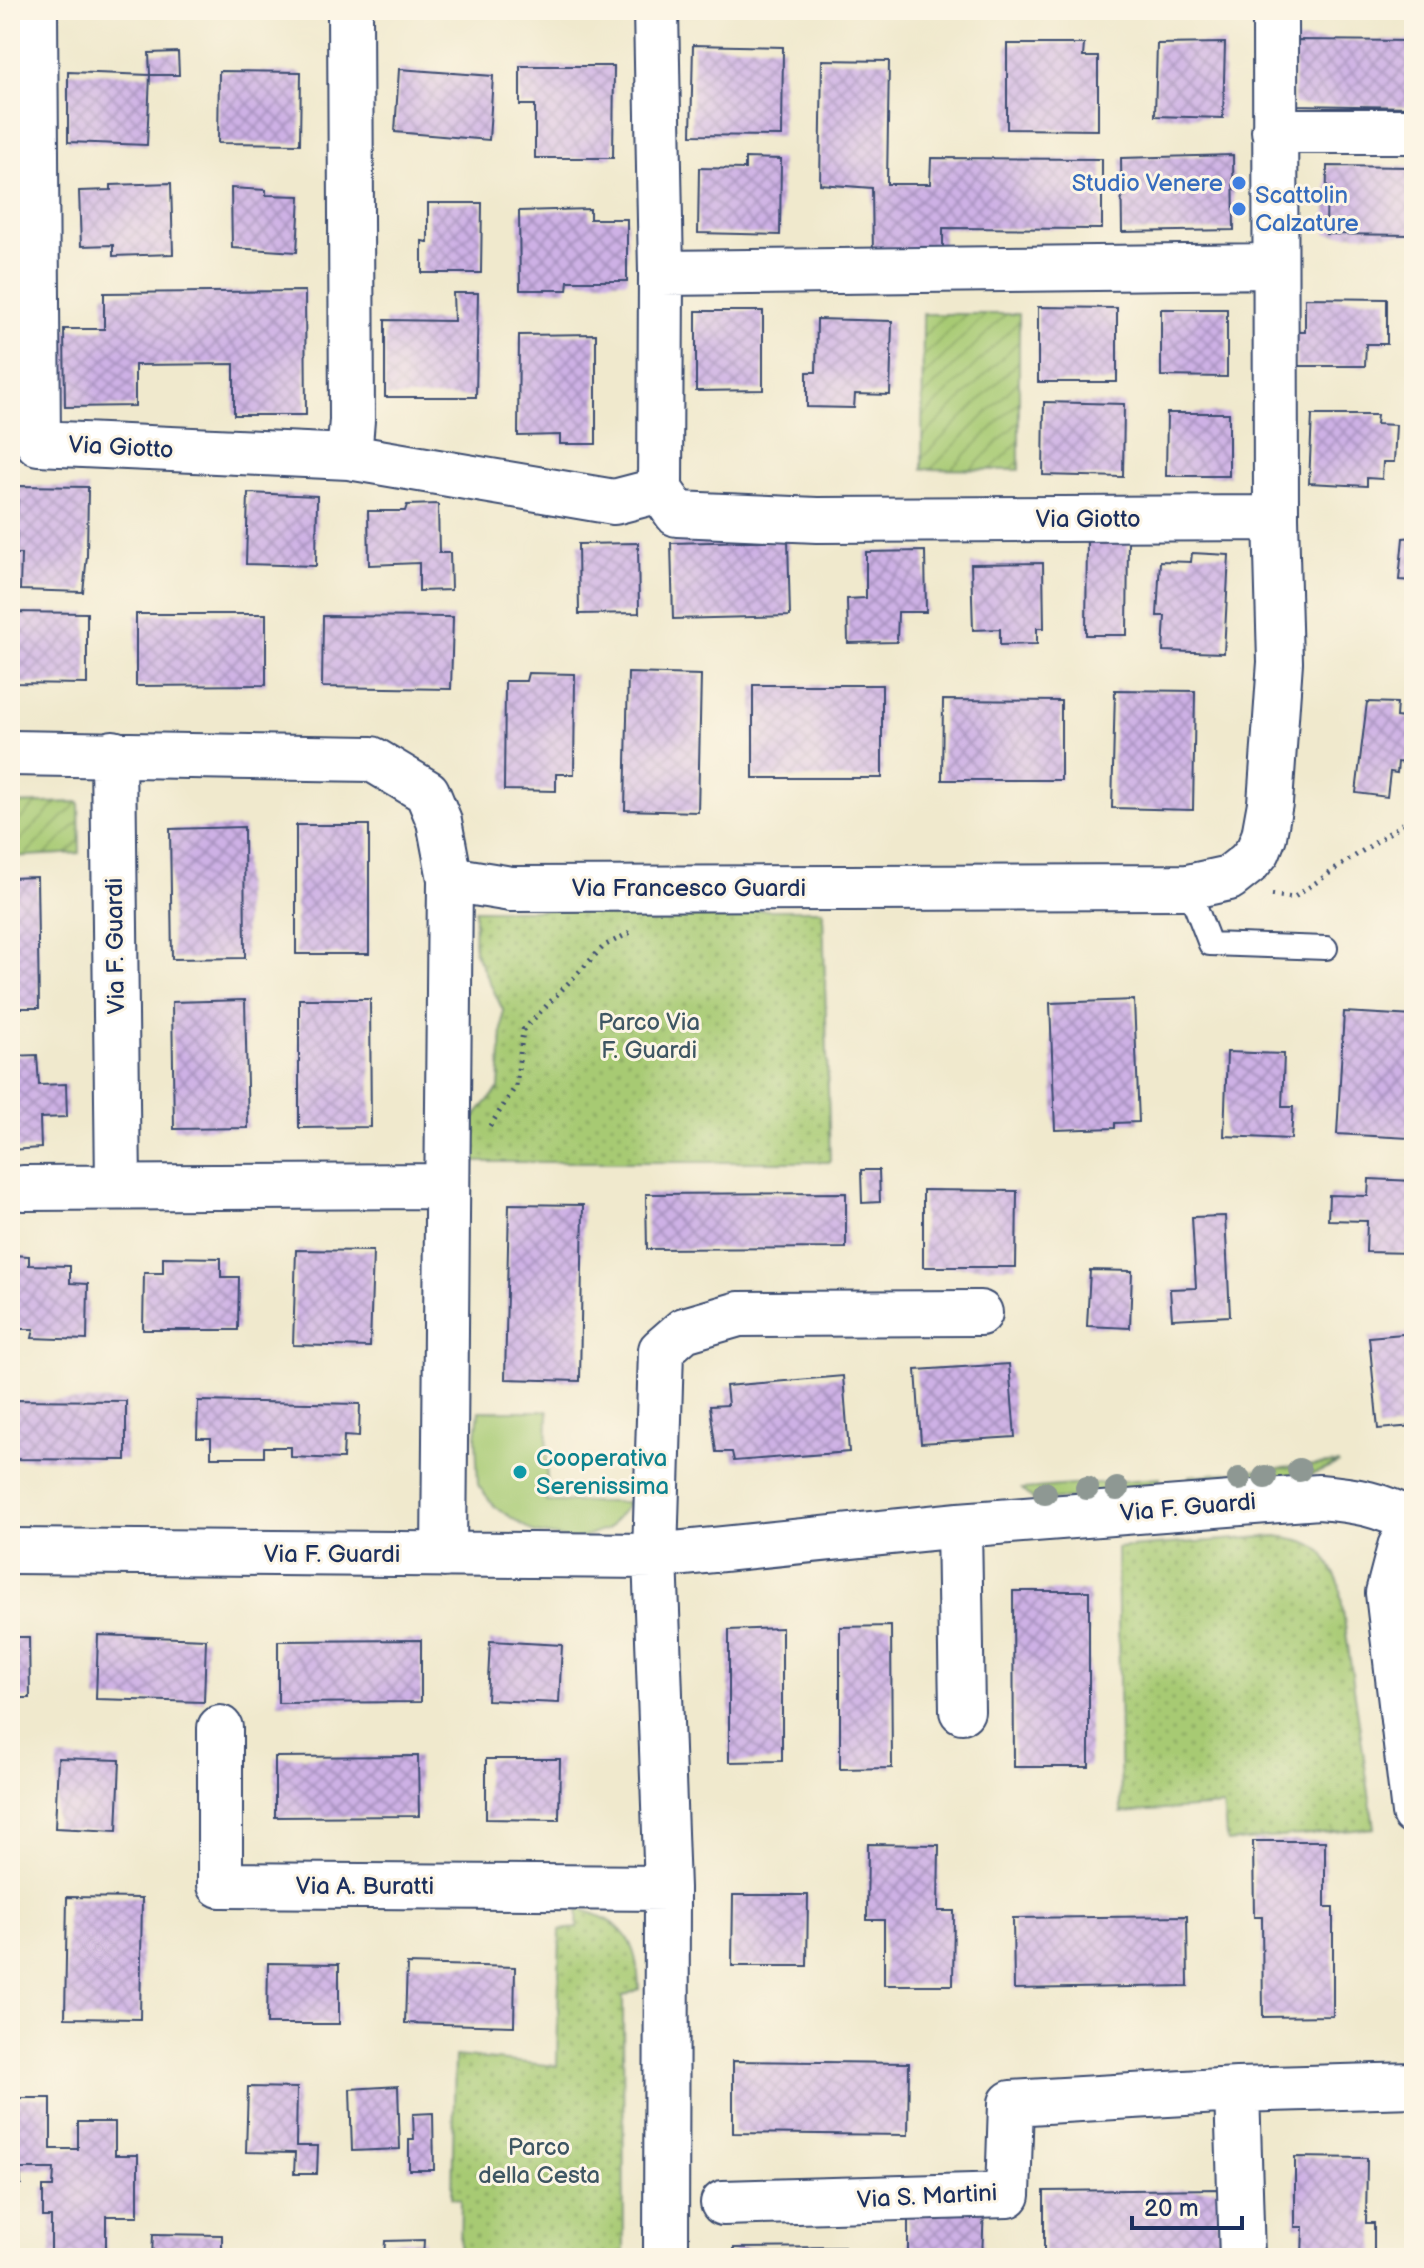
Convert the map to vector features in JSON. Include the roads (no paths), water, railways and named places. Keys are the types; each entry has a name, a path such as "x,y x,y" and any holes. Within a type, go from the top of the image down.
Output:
{"street":[{"name":"Via Giotto","path":"35,10 38,443 349,457 614,502 660,490 677,514 817,520 1276,518"},
{"path":"349,457 352,420 350,10"},
{"path":"656,10 661,273 660,490"},
{"path":"1275,11 1276,518"},
{"path":"1274,131 1414,131"},
{"path":"661,273 1274,266"},
{"name":"Via Francesco Guardi","path":"450,879 511,889 1188,887 1229,878 1258,851 1270,803 1280,662 1276,518"},
{"path":"10,753 372,759 427,792 439,821 450,879 444,1555"},
{"name":"Via F. Guardi","path":"113,753 118,1187"},
{"path":"23,1188 445,1186"},
{"path":"666,2258 667,1888 655,1556 661,1350 684,1330 739,1314 980,1313"},
{"name":"Via F. Guardi","path":"10,1551 655,1556 959,1525 1319,1497 1360,1500 1414,1521"},
{"path":"1414,1521 1400,1547 1388,1593 1414,1813"},
{"path":"959,1525 962,1711"},
{"name":"Via A. Buratti","path":"220,1728 220,1885 667,1888"},
{"name":"Via S. Martini","path":"723,2203 1008,2195 1011,2103 1237,2090 1414,2085"},
{"path":"1237,2090 1242,2258"}],"lane":[{"path":"1188,887 1210,944 1326,948"}],"place":[{"name":"Studio Venere","path":"1239,183"},
{"name":"Scattolin Calzature","path":"1239,209"},
{"name":"Cooperativa Serenissima","path":"520,1472"}],"park label":[{"name":"Parco Via F. Guardi","path":"649,1036"},
{"name":"Parco della Cesta","path":"539,2161"}]}
